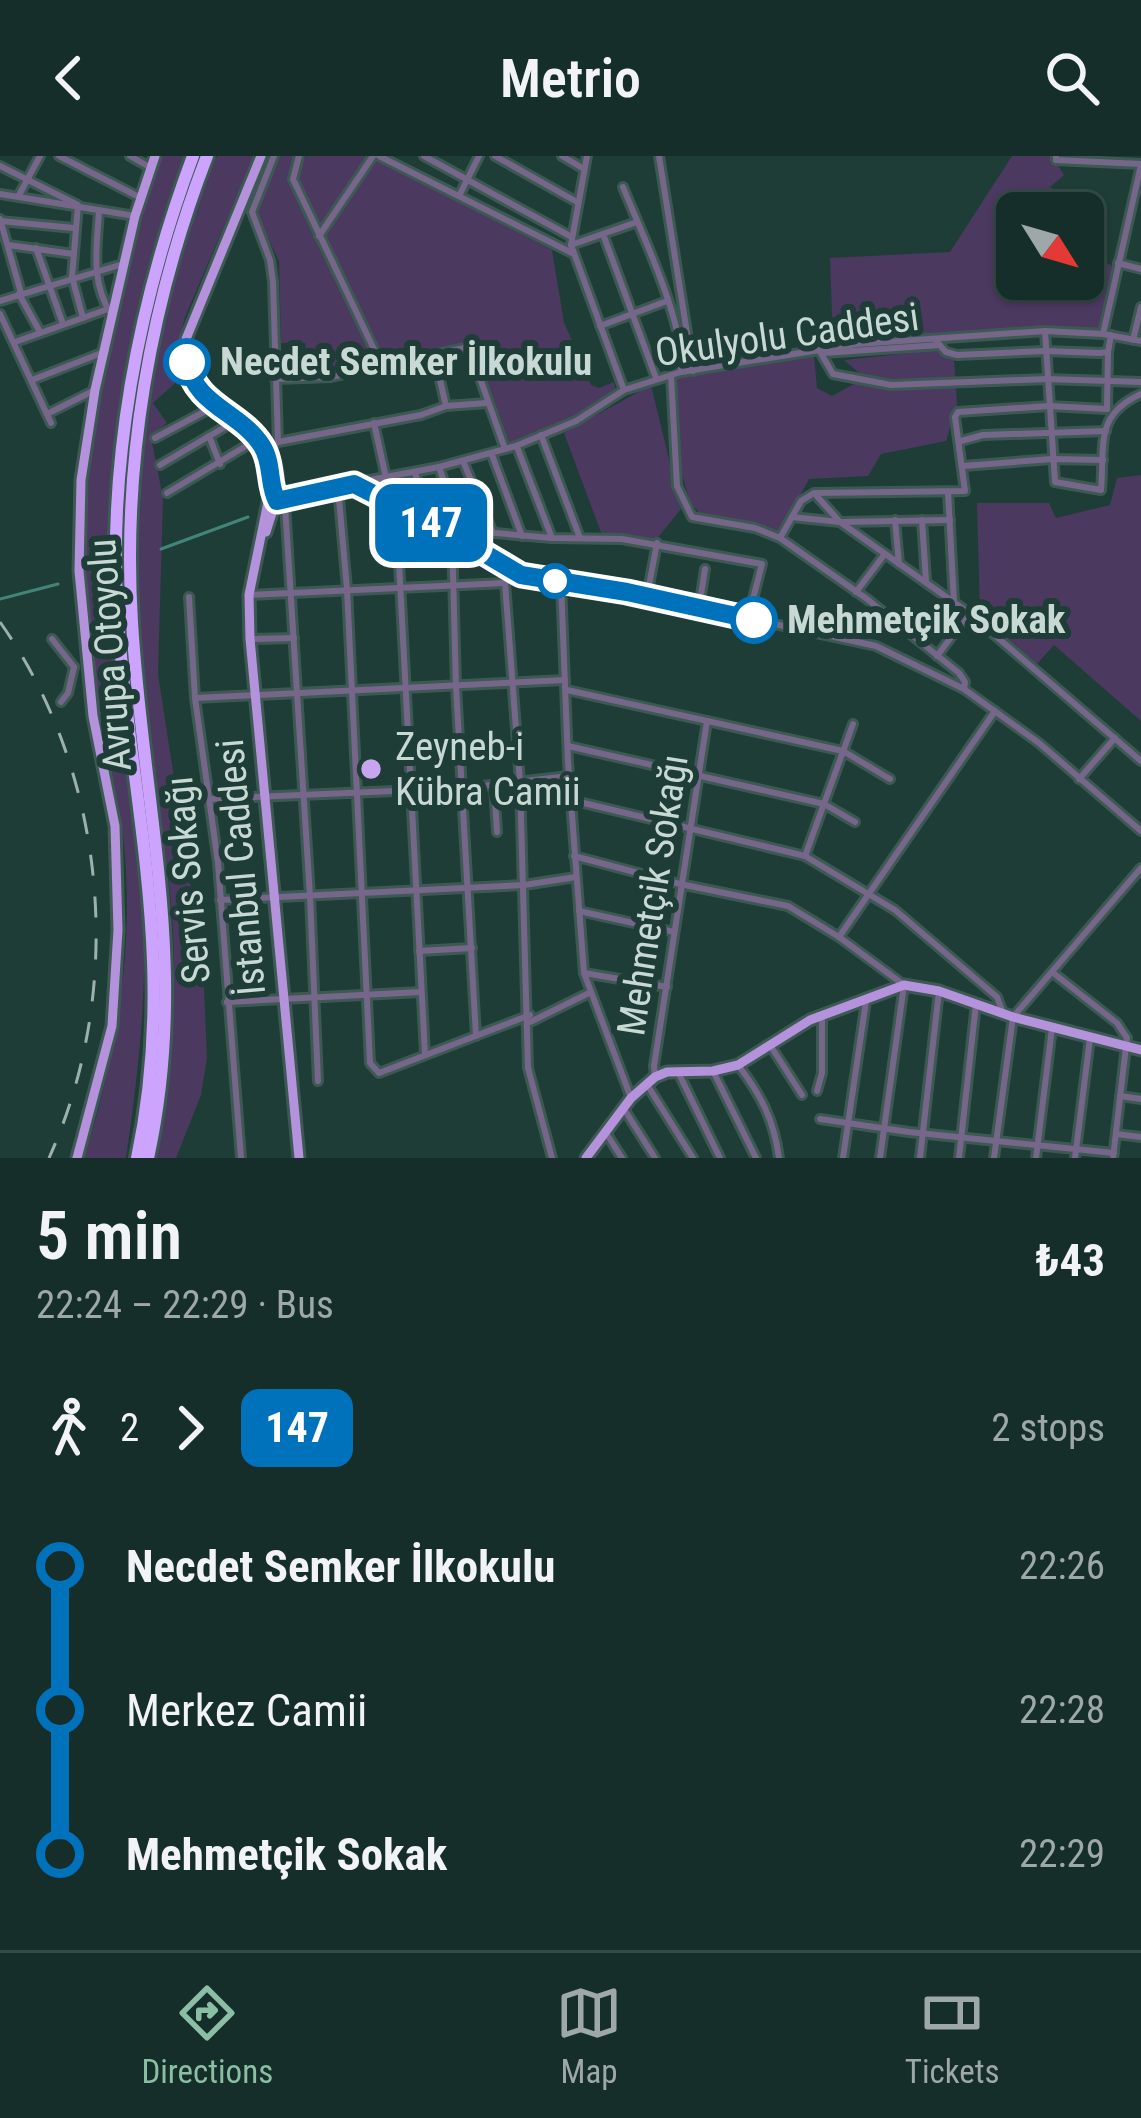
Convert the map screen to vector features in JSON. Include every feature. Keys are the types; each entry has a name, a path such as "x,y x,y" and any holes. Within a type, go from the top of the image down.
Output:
{"highway":[{"name":"Avrupa Otoyolu","path":"137,1158 152,1059 154,946 118,624 118,503 139,340 159,257 193,156"},
{"name":"Avrupa Otoyolu","path":"148,1158 163,1065 166,956 161,872 133,637 130,504 139,416 156,325 175,249 207,156"}],"main road":[{"path":"77,1158 112,1027 118,930 115,826 87,665 78,522 110,313 155,156"},
{"name":"İstanbul Caddesi","path":"253,571 279,504 278,468 270,448 248,425 215,406 194,385 186,339 261,156"},
{"name":"İstanbul Caddesi","path":"236,420 270,448"},
{"name":"İstanbul Caddesi","path":"270,448 270,477 248,595 298,1158"},
{"path":"263,520 279,504 270,477"},
{"path":"586,1158 631,1098 651,1080 677,1071 738,1065 821,1015 904,985 1141,1050"}],"street":[{"path":"19,197 40,156"},
{"path":"59,156 141,197"},
{"path":"130,156 151,168"},
{"path":"274,156 252,212 270,260 275,379 270,448 446,406 488,403"},
{"path":"299,156 292,179 381,364"},
{"path":"320,236 376,156 571,249 637,222"},
{"path":"424,156 570,236"},
{"path":"458,197 479,156"},
{"path":"495,156 577,202"},
{"path":"562,156 584,170"},
{"path":"587,156 571,249 624,390"},
{"path":"659,156 693,371"},
{"path":"1045,331 1055,482 1101,490 1107,334 1141,164 1056,158"},
{"path":"0,166 77,205"},
{"path":"623,187 667,301 682,357 681,372"},
{"path":"0,194 135,216"},
{"path":"77,205 73,278 83,318"},
{"path":"15,342 110,313 100,297 95,270 99,210"},
{"path":"40,332 20,294 0,220 74,228"},
{"path":"603,234 656,378"},
{"path":"8,245 73,254"},
{"path":"36,248 63,324"},
{"path":"0,302 125,263"},
{"path":"1118,263 1141,269"},
{"path":"600,326 667,301"},
{"path":"1137,340 1141,307"},
{"path":"0,314 51,423"},
{"name":"Okulyolu Caddesi","path":"279,504 516,446 576,421 624,390 681,372 819,352 1045,331 1137,340"},
{"path":"957,339 957,355"},
{"path":"937,343 957,355 1108,352"},
{"path":"275,379 332,377 469,347 505,449"},
{"path":"32,380 104,352"},
{"path":"819,352 833,374 892,385 1047,379 1141,382"},
{"path":"434,354 446,406"},
{"path":"671,375 677,486 692,517 754,528 780,538 938,656 959,674 964,689"},
{"path":"47,414 95,390"},
{"path":"1107,419 1122,402 1141,394"},
{"path":"155,439 215,406"},
{"path":"780,538 802,501 814,493 964,491 958,412 1049,406 1107,409"},
{"path":"160,465 236,420"},
{"path":"374,424 386,478"},
{"path":"959,441 1050,430 1106,431"},
{"path":"542,435 580,538"},
{"path":"209,436 220,464"},
{"path":"166,493 256,440"},
{"path":"516,446 552,538"},
{"path":"491,454 522,536"},
{"path":"962,466 1103,460"},
{"path":"463,461 493,533"},
{"path":"439,467 456,532 456,688 476,1036"},
{"path":"415,472 426,521"},
{"path":"354,484 456,532 521,575 647,596 876,646 964,689 1141,831"},
{"path":"338,488 373,1070 380,1073 589,993"},
{"path":"948,492 954,602"},
{"path":"814,493 840,522 969,613 1141,760"},
{"path":"279,504 291,592 318,1081"},
{"path":"396,506 425,1055"},
{"path":"792,517 840,522 950,520"},
{"path":"896,520 898,564"},
{"path":"922,520 926,581"},
{"path":"456,532 658,543 762,564 748,618"},
{"path":"647,596 658,543"},
{"path":"856,592 884,555"},
{"path":"699,608 706,569"},
{"path":"511,570 506,583 520,782 528,1068 553,1158"},
{"path":"561,581 584,973 631,1098"},
{"path":"248,595 506,583"},
{"name":"Servis Sokağı","path":"189,597 241,1158"},
{"path":"938,656 969,613"},
{"path":"250,640 294,638"},
{"path":"52,639 74,667"},
{"path":"74,667 87,665"},
{"path":"61,702 74,667"},
{"path":"195,698 513,682 566,685 843,752 890,779"},
{"path":"838,937 995,711"},
{"name":"Mehmetçik Sokağı","path":"651,1080 707,721"},
{"path":"805,856 854,724"},
{"path":"1079,779 1115,738"},
{"path":"568,746 824,804 855,822"},
{"path":"210,799 465,788 569,776"},
{"path":"494,785 497,832"},
{"path":"571,800 805,856 870,892 997,997 1008,1015 994,1158"},
{"path":"574,856 788,906 904,985 880,1158"},
{"path":"1008,1015 1052,972 1141,868"},
{"path":"220,900 524,885 576,877"},
{"path":"579,911 674,932"},
{"path":"419,951 472,948"},
{"path":"820,1119 1038,1145 1075,1154 1113,1155 1127,1047 1122,1028 1052,972"},
{"path":"584,973 667,987"},
{"path":"920,1158 939,991"},
{"path":"227,1002 422,992"},
{"path":"843,1158 866,997"},
{"path":"959,1158 976,1004"},
{"path":"817,1091 824,1041 821,1015"},
{"path":"1036,1158 1052,1028"},
{"path":"1075,1154 1090,1038"},
{"path":"770,1045 802,1094"},
{"path":"738,1065 764,1099 776,1131 779,1158"},
{"path":"677,1071 720,1158"},
{"path":"713,1071 756,1158"},
{"path":"651,1080 693,1158"},
{"path":"1120,1096 1141,1099"},
{"path":"624,1109 655,1158"},
{"path":"606,1132 622,1158"},
{"path":"1116,1133 1141,1137"}],"shaded area":[{"path":"160,156 184,156 149,264 124,376 109,546 113,644 142,890 142,1016 126,1158 84,1158 116,1029 127,895 119,808 89,659 83,522 103,382"},
{"path":"217,156 254,156 185,317 176,353 180,379 153,403 167,423 151,437 163,498 158,674 203,965 207,1058 201,1095 176,1158 156,1158 170,1053 174,947 145,704 140,634 141,495 157,356 172,288"},
{"path":"278,156 295,156 289,181 373,358 344,372 309,374 305,343 281,343 279,261 256,213"},
{"path":"306,156 371,156 552,250 564,322 591,385 599,388 614,382 616,391 574,417 508,443 472,342 385,360 296,175"},
{"path":"1012,156 1052,156 1064,175 1050,187 1058,192 996,192 996,300 1104,300 1104,262 1114,267 1099,330 1046,328 833,344 830,258 950,252"},
{"path":"936,350 954,359 957,405 946,441 881,454 868,476 809,479 780,532 716,520 696,509 683,477 675,378 814,356 817,388 832,396 865,378 844,360"},
{"path":"651,385 681,509 655,541 602,535 564,433"},
{"path":"1141,475 1141,721 1054,645 1037,664 980,614 977,503 1049,503 1056,518 1110,505 1117,478"}],"waterway":[{"path":"161,549 248,517"},
{"path":"0,599 58,584"}],"railway":[{"path":"0,622 36,682 64,746 83,814 94,884 96,954 89,1024 73,1092 49,1158"}],"bus line":[{"name":"147","path":"187,362 194,385 205,398 262,447 277,501 354,484 521,575 754,620"}],"place":[{"name":"Necdet Semker İlkokulu","path":"187,362"},
{"name":"Mehmetçik Sokak","path":"754,620"},
{"name":"Zeyneb-i Kübra Camii","path":"371,769"}]}
